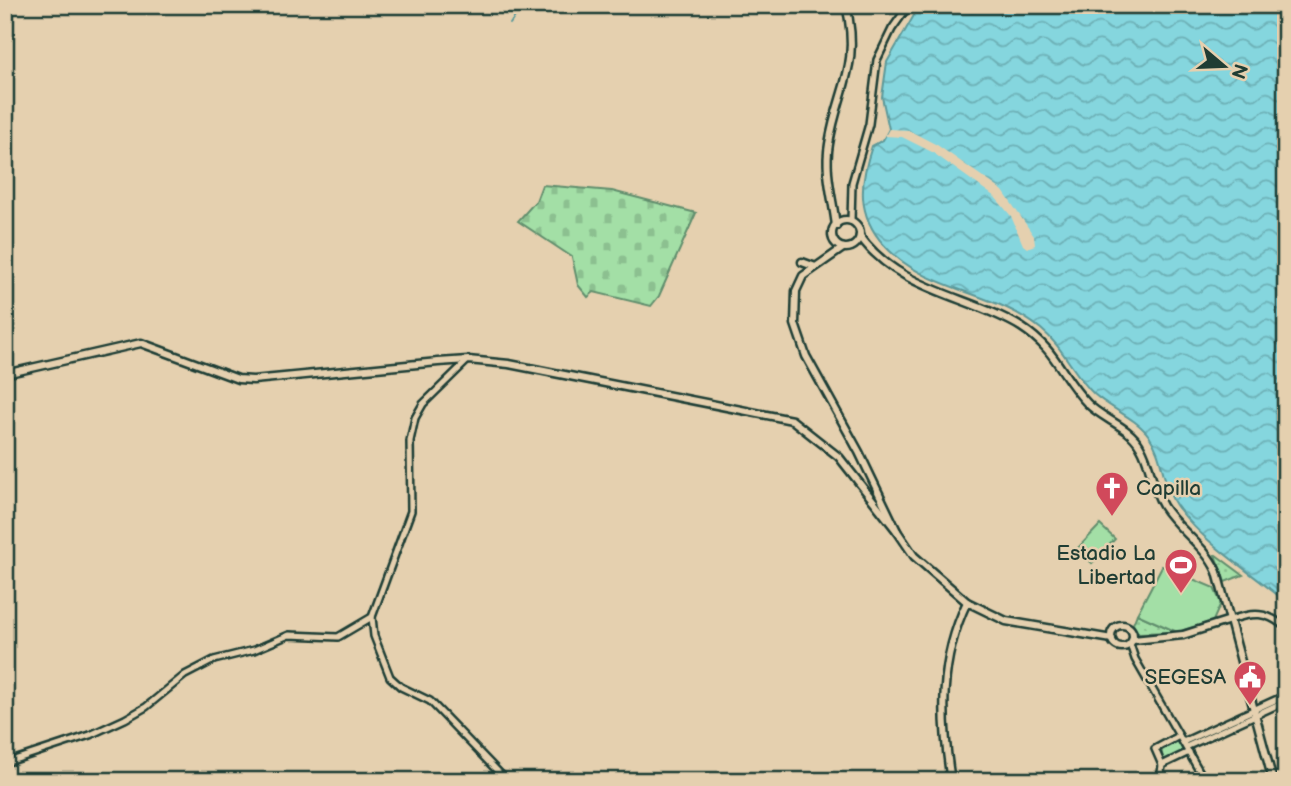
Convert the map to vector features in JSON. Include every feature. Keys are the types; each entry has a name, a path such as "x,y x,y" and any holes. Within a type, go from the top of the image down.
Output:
{"main road":[{"path":"827,258 834,241 836,226 828,169 829,145 852,61 852,33 846,5"},
{"path":"833,205 859,228 860,236 856,245"},
{"path":"836,226 848,221"},
{"path":"860,236 874,251 922,285 1008,320 1049,349 1086,403 1139,444 1163,506 1213,564 1273,781"},
{"path":"834,241 843,248"},
{"path":"874,251 856,245 843,248 803,276 796,291 797,332 806,356 874,482 897,531"},
{"path":"802,262 815,266"},
{"path":"5,374 141,343 238,379 265,380 468,360 538,369 785,418 804,427 832,451 864,488 922,566 967,603 1022,625 1102,635 1112,635 1124,626 1130,641"},
{"path":"864,488 874,482"},
{"path":"951,781 944,730 945,689 951,637 967,603"},
{"path":"1112,635 1117,646 1143,637 1183,635 1230,620"}],"street":[{"path":"848,221 852,183 869,124 877,60 892,29 909,5"},
{"path":"468,360 423,404 415,418 410,441 411,511 372,617 374,636 390,677 401,687 430,701 507,781"},
{"path":"1230,620 1264,614 1286,628"},
{"path":"5,763 90,735 117,723 146,707 185,676 214,660 254,650 289,635 338,637 372,617"},
{"path":"1130,641 1132,653 1205,781"},
{"path":"1160,781 1162,765 1155,749 1184,744 1285,698"},
{"path":"1162,765 1184,744"}],"green space":[{"path":"542,185 612,191 696,213 659,296 651,306 594,292 588,297 578,285 572,257 518,221 536,201"},
{"path":"1100,525 1115,539 1092,563 1077,549"},
{"path":"1216,555 1243,575 1225,582"},
{"name":"Estadio La Libertad","path":"1162,566 1214,588 1221,603 1213,621 1177,632 1137,614"},
{"path":"1137,614 1177,632 1138,633 1133,624"},
{"path":"1176,740 1180,741 1184,753 1167,762 1163,760 1161,747"}],"water":[{"path":"920,5 1286,5 1286,602 1216,547 1191,523 1173,501 1158,453 1149,436 1137,424 1094,394 1049,336 1003,306 940,282 901,261 875,233 865,210 865,172 872,146 883,140 889,129 882,97 887,62"}],"pier":[{"path":"889,129 908,130 937,145 1003,191 1034,236 1035,245 1027,248 1023,245 1011,216 995,197 932,152 902,137 885,136"}],"waterway":[{"path":"510,24 523,5"}],"place":[{"name":"Capilla","path":"1112,518"},
{"name":"Estadio La Libertad","path":"1181,595"},
{"name":"SEGESA","path":"1250,707"}]}
